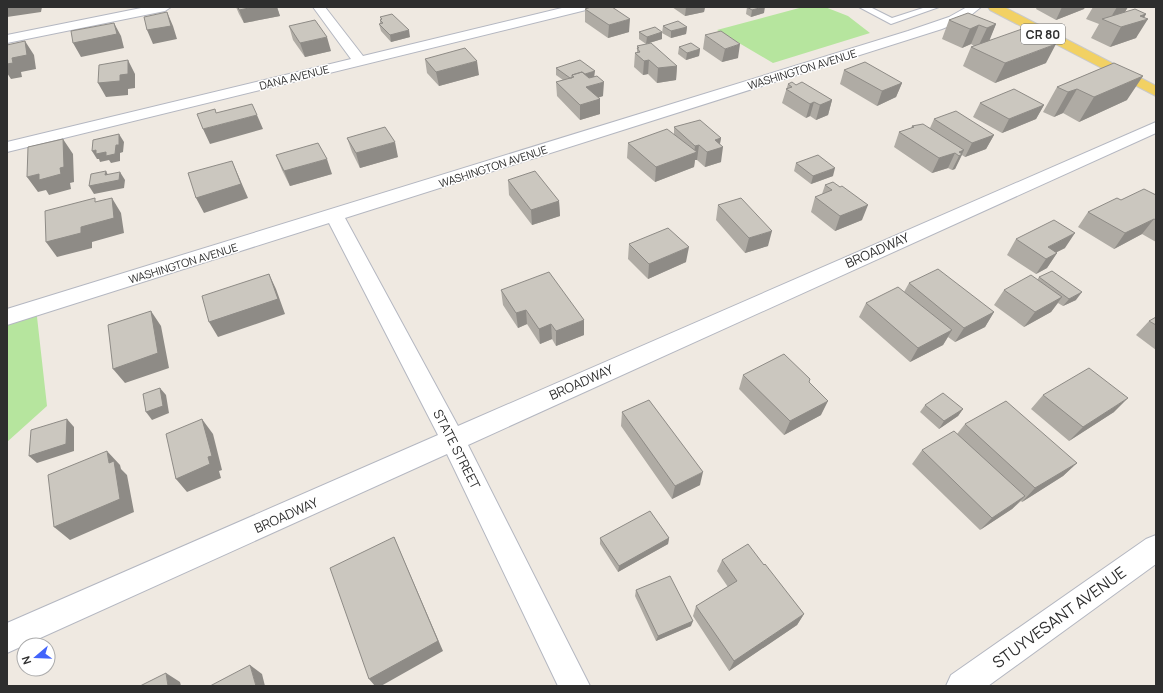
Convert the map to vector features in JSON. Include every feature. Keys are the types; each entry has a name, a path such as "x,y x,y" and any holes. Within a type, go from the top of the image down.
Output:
{"main road":[{"name":"CR 80","path":"994,7 1156,92"}],"street":[{"path":"7,39 165,7"},
{"path":"319,7 360,61"},
{"name":"DANA AVENUE","path":"7,146 582,7"},
{"name":"WASHINGTON AVENUE","path":"7,317 335,216 913,34 946,22 971,11 975,7"},
{"name":"BROADWAY","path":"7,638 453,441 555,393 1156,127"},
{"name":"STATE STREET","path":"335,216 453,441 574,686"},
{"name":"STUYVESANT AVENUE","path":"962,686 1156,548"}],"lane":[{"path":"863,7 891,21 914,15 935,7"},
{"path":"902,10 914,15"}],"green space":[{"path":"803,7 825,7 848,16 870,33 773,63 717,30"},
{"path":"36,308 47,406 7,442 7,320"}],"building":[{"path":"238,7 254,7 239,10"},
{"path":"591,7 612,7 630,19 609,25 585,9"},
{"path":"747,7 763,7 752,10"},
{"path":"1135,9 1146,14 1140,16 1148,19 1121,27 1102,19"},
{"path":"167,12 171,26 147,30 144,17"},
{"path":"968,13 996,24 987,28 979,25 970,29 949,20"},
{"path":"392,14 409,30 390,35 379,24 383,23 380,20 382,19 380,17"},
{"path":"315,20 327,37 300,43 289,26"},
{"path":"678,21 687,27 671,31 663,26"},
{"path":"114,23 117,34 73,43 71,31"},
{"path":"655,27 662,32 647,37 639,32"},
{"path":"1022,29 1056,44 1005,63 971,47"},
{"path":"721,31 740,44 725,49 705,35"},
{"path":"25,41 27,55 12,58 13,63 7,64 7,45"},
{"path":"651,43 677,66 658,68 649,60 644,61 635,53 640,52 637,46"},
{"path":"691,43 700,49 687,53 679,47"},
{"path":"465,48 477,61 436,72 425,59"},
{"path":"128,60 128,74 120,75 120,81 98,83 99,65"},
{"path":"580,60 595,71 585,74 582,72 572,75 572,78 570,78 556,68"},
{"path":"865,62 902,83 882,91 844,70"},
{"path":"1114,63 1143,76 1094,97 1077,89 1068,92 1057,87"},
{"path":"582,72 589,78 597,76 604,82 586,87 600,99 580,105 556,82 574,77 572,75"},
{"path":"792,82 796,85 802,82 832,100 820,105 814,102 810,104 786,89 792,87 788,84"},
{"path":"1014,89 1044,105 1009,119 980,103"},
{"path":"252,104 257,115 203,129 197,114 215,109 216,113"},
{"path":"956,111 994,135 972,143 934,119"},
{"path":"700,120 721,138 715,140 723,147 707,152 699,145 695,146 674,127"},
{"path":"923,124 964,150 959,152 962,154 959,156 955,153 939,158 899,132 914,127 912,126"},
{"path":"385,127 395,142 356,153 347,138"},
{"path":"667,129 697,152 656,167 628,143"},
{"path":"119,134 119,145 116,145 115,154 106,156 106,152 96,154 96,150 92,151 93,140"},
{"path":"63,139 64,167 60,168 61,174 39,180 39,174 27,177 28,147"},
{"path":"318,143 327,159 284,171 276,155"},
{"path":"818,155 835,168 813,176 796,163"},
{"path":"232,161 241,184 196,198 188,173"},
{"path":"106,171 105,175 120,172 119,180 89,186 91,174"},
{"path":"535,171 559,201 531,210 508,180"},
{"path":"833,182 840,187 842,186 868,205 840,216 815,197 832,190 825,185"},
{"path":"1144,189 1156,195 1156,220 1154,219 1125,233 1088,212 1117,198 1121,200"},
{"path":"95,198 95,202 112,198 114,218 81,227 81,233 46,242 45,211"},
{"path":"741,198 772,231 749,238 718,205"},
{"path":"1054,220 1075,233 1048,247 1057,253 1046,259 1016,239"},
{"path":"668,228 689,247 649,264 629,244"},
{"path":"938,269 994,312 964,328 909,283"},
{"path":"1052,271 1082,292 1069,299 1039,277"},
{"path":"549,272 584,320 556,331 551,324 539,329 526,310 516,313 501,290"},
{"path":"269,274 278,299 209,322 202,296"},
{"path":"1031,275 1062,297 1035,312 1004,290"},
{"path":"898,287 952,330 918,348 866,303"},
{"path":"151,311 158,353 113,369 108,325"},
{"path":"1156,317 1156,325 1149,321"},
{"path":"784,354 810,379 809,382 828,401 790,421 743,375"},
{"path":"1089,368 1128,398 1083,427 1043,395"},
{"path":"160,388 163,406 146,412 143,394"},
{"path":"943,393 963,409 944,421 925,405"},
{"path":"649,400 703,472 675,486 622,412"},
{"path":"1006,401 1077,463 1035,488 965,424"},
{"path":"67,419 66,444 29,456 31,430"},
{"path":"202,419 212,456 208,457 210,464 176,479 166,434"},
{"path":"954,431 1025,496 992,518 922,450"},
{"path":"107,451 109,463 114,461 120,499 54,527 48,475"},
{"path":"650,511 669,538 619,566 600,538"},
{"path":"394,537 438,641 369,679 330,568"},
{"path":"748,544 804,614 734,661 696,606 737,581 722,560"},
{"path":"670,576 693,621 658,636 636,590"},
{"path":"250,665 256,686 210,686"},
{"path":"166,673 168,686 140,686"}]}
